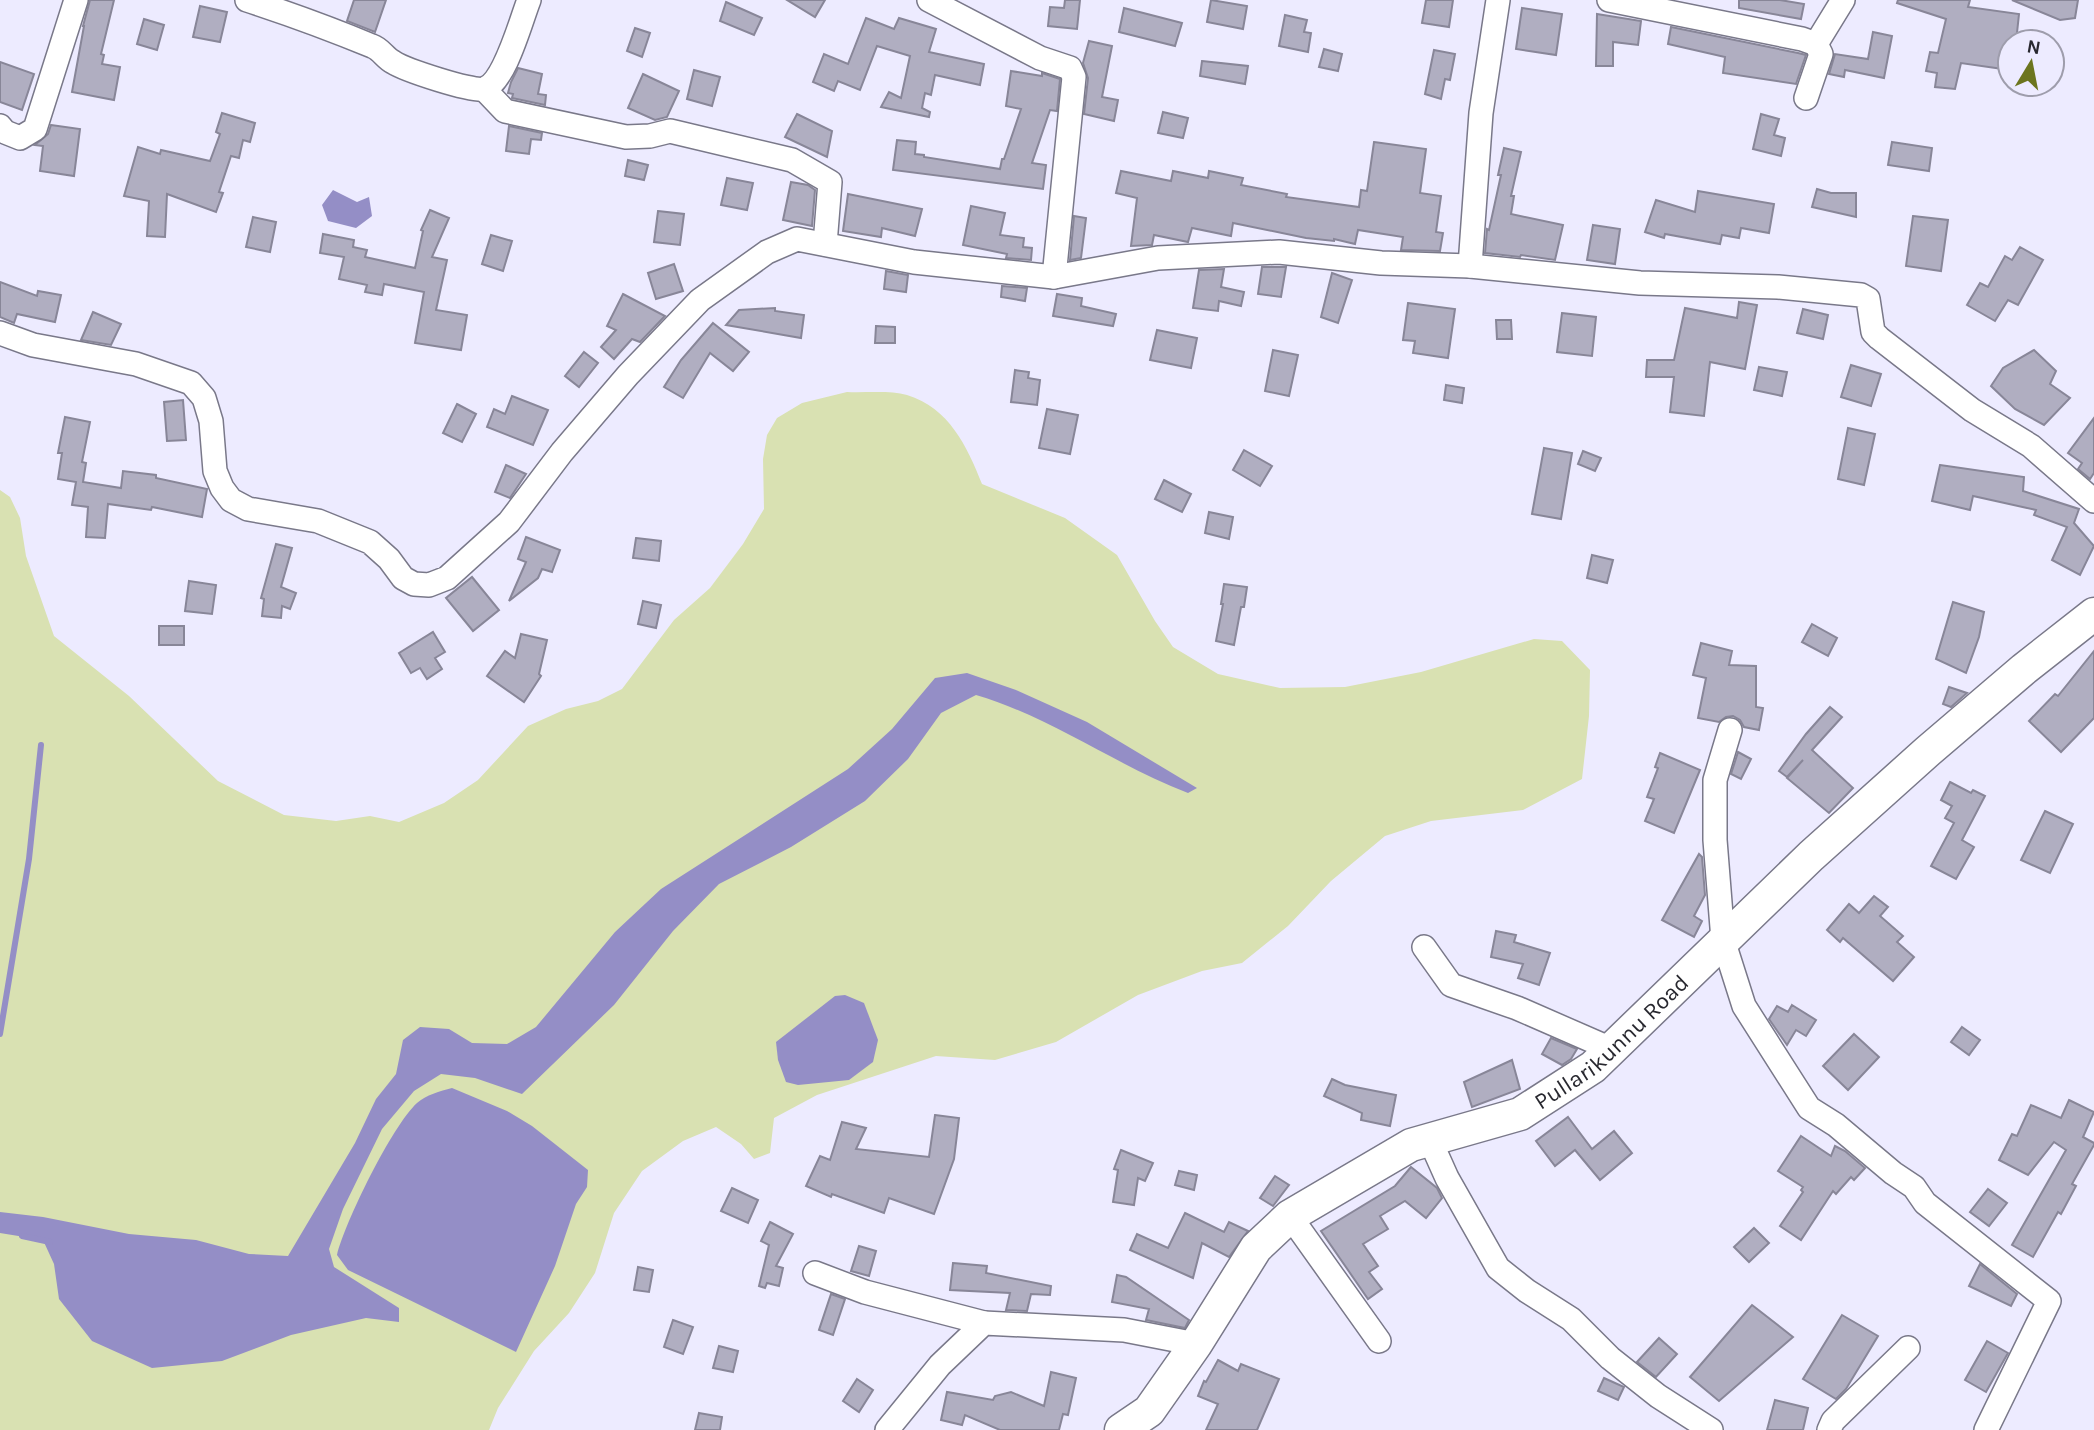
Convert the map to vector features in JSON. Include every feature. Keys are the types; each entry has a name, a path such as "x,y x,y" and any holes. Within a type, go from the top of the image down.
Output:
{"main road":[{"name":"Pullarikunnu Road","path":"1121,1430 1149,1411 1196,1344 1256,1248 1290,1216 1411,1145 1520,1114 1593,1067 1811,856 1928,751 2024,669 2094,614"}],"street":[{"path":"0,126 5,132 20,138 36,129 76,0"},
{"path":"247,0 312,21 377,48 391,62 466,88 484,89 494,82 502,71 529,0"},
{"path":"929,0 1040,58 1070,68 1074,77 1054,277"},
{"path":"1470,266 1481,113 1498,0"},
{"path":"1609,0 1816,44 1821,54 1807,98"},
{"path":"1816,44 1843,0"},
{"path":"484,89 505,111 626,137 650,136 670,131 792,160 830,182 825,244"},
{"path":"0,333 33,345 136,365 191,383 204,398 211,421 215,471 231,500 248,509 318,521 370,542 389,559 404,578 414,584 429,585 447,578 509,522 562,452 628,375 700,300 781,245 797,239 914,262 1054,277 1158,258 1279,252 1381,263 1470,266 1640,283 1778,287 1861,295 1868,299 1873,332 1879,338 1972,410 2031,446 2094,500"},
{"path":"1730,730 1716,780 1715,840 1723,940 1744,1006 1809,1108 1836,1125 1893,1173 1914,1187 1925,1203 2049,1300 1986,1430"},
{"path":"1424,947 1451,985 1517,1008 1611,1049"},
{"path":"1430,1140 1447,1178 1498,1268 1527,1292 1571,1319 1610,1358 1658,1396 1711,1430"},
{"path":"1290,1216 1379,1341"},
{"path":"816,1273 865,1292 984,1323 1124,1330 1166,1336 1196,1344"},
{"path":"887,1430 940,1365 984,1323"},
{"path":"1829,1430 1833,1421 1908,1348"}],"green space":[{"path":"847,392 900,393 922,401 934,409 955,430 982,484 1065,518 1117,555 1173,647 1218,674 1280,688 1345,687 1421,672 1534,639 1562,641 1590,670 1589,716 1582,779 1523,810 1431,821 1385,836 1331,881 1288,926 1242,963 1202,971 1138,995 1056,1042 995,1060 936,1056 817,1095 774,1118 770,1153 754,1159 741,1144 716,1127 683,1141 642,1171 614,1213 595,1273 569,1313 534,1351 498,1408 489,1430 0,1430 0,490 10,497 20,518 26,556 54,636 129,696 218,781 284,815 336,821 370,816 399,822 444,803 478,780 528,726 566,709 598,701 622,689 674,620 710,588 743,544 764,509 763,459 767,435 777,418 802,403"}],"shaded area":[{"path":"333,190 357,202 369,197 372,216 356,228 328,221 322,205"},
{"path":"967,673 1016,690 1087,722 1197,788 1188,793 1161,782 1057,728 1004,704 976,695 941,713 908,759 865,801 791,847 719,884 673,931 614,1005 522,1094 475,1078 441,1074 414,1091 382,1129 343,1209 329,1249 334,1267 399,1308 399,1322 366,1318 291,1335 222,1361 152,1368 92,1341 59,1299 54,1264 43,1240 0,1233 0,1212 43,1217 129,1234 196,1240 249,1254 288,1256 355,1143 376,1099 396,1074 403,1040 420,1027 449,1029 472,1043 507,1044 536,1027 615,932 661,889 848,769 892,729 935,678"},
{"path":"845,995 864,1003 878,1040 873,1062 849,1080 798,1085 786,1082 778,1060 776,1042 835,996"},
{"path":"452,1088 507,1111 532,1126 588,1170 587,1187 576,1204 555,1266 516,1352 348,1270 337,1255 349,1221 395,1132 417,1103"}],"building":[{"path":"90,0 114,0 101,54 104,55 102,64 120,67 114,100 72,92"},
{"path":"354,0 386,0 375,32 347,21"},
{"path":"787,0 825,0 815,17"},
{"path":"1065,0 1080,0 1077,29 1048,26 1050,7 1064,8"},
{"path":"1211,0 1247,6 1243,29 1207,22"},
{"path":"1426,0 1453,0 1449,27 1422,23"},
{"path":"1739,0 1780,0 1804,4 1801,19 1739,8"},
{"path":"1898,0 1970,0 1968,7 2019,14 2018,28 1996,28 1996,68 1961,63 1955,89 1935,87 1937,73 1926,71 1930,52 1938,53 1946,19 1897,3"},
{"path":"2012,0 2078,0 2075,18 2060,20"},
{"path":"726,2 762,18 754,35 720,21"},
{"path":"200,6 227,12 220,42 193,37"},
{"path":"1124,8 1182,23 1175,46 1119,32"},
{"path":"1522,8 1562,14 1556,55 1516,49"},
{"path":"1597,14 1641,21 1638,45 1613,42 1613,66 1596,66"},
{"path":"1285,15 1307,20 1304,32 1311,33 1308,52 1279,46"},
{"path":"866,18 894,29 899,18 936,29 929,52 984,64 980,85 935,75 931,95 925,93 922,108 930,112 929,117 881,107 889,92 901,98 910,56 877,46 860,90 838,81 834,91 813,82 824,54 848,64"},
{"path":"144,19 164,25 157,50 137,44"},
{"path":"1671,27 1806,55 1796,84 1723,73 1725,57 1668,44"},
{"path":"635,28 650,33 642,57 627,51"},
{"path":"1873,32 1892,36 1884,78 1845,70 1844,77 1829,74 1835,54 1868,59"},
{"path":"1089,41 1112,46 1102,97 1118,100 1114,121 1084,114 1088,78 1083,63"},
{"path":"1324,49 1342,54 1338,71 1319,67"},
{"path":"1434,50 1455,54 1450,80 1445,79 1441,99 1425,94"},
{"path":"1202,61 1248,66 1245,84 1200,76"},
{"path":"0,62 34,74 22,110 0,102"},
{"path":"518,68 542,74 538,94 546,95 545,105 512,98 513,94 508,93"},
{"path":"694,70 720,77 712,106 687,99"},
{"path":"1011,71 1042,76 1042,73 1060,79 1057,111 1050,110 1032,163 1046,165 1043,189 893,170 897,140 916,142 915,154 924,157 1000,169 1021,109 1006,106"},
{"path":"643,74 679,91 667,117 655,120 628,108"},
{"path":"1163,112 1188,118 1183,138 1158,133"},
{"path":"222,113 255,123 250,142 243,140 239,158 231,156 219,192 223,193 216,212 167,194 165,237 147,236 149,201 124,196 138,147 160,154 161,150 210,161 220,134 216,132"},
{"path":"797,114 832,131 827,157 785,137"},
{"path":"1761,114 1779,119 1774,135 1785,138 1781,156 1753,149"},
{"path":"51,125 80,129 74,176 40,171 43,146 35,145 48,134"},
{"path":"509,126 542,133 541,140 531,139 529,154 506,151"},
{"path":"1374,142 1426,149 1420,193 1441,196 1436,232 1443,233 1440,251 1401,250 1403,237 1358,230 1355,244 1334,239 1306,238 1233,223 1231,236 1192,228 1188,242 1154,235 1152,245 1131,246 1137,198 1116,193 1121,171 1171,181 1173,171 1208,178 1209,171 1243,178 1241,185 1287,194 1286,197 1359,207 1361,190 1367,191"},
{"path":"1892,142 1932,148 1929,171 1888,165"},
{"path":"1504,148 1521,152 1511,196 1514,196 1511,214 1563,225 1555,260 1485,253 1487,229 1489,230 1501,175 1498,175"},
{"path":"628,160 648,165 644,180 625,176"},
{"path":"727,178 753,183 747,210 721,205"},
{"path":"791,182 808,185 815,190 812,226 783,220"},
{"path":"1817,189 1831,193 1856,193 1856,217 1812,207"},
{"path":"1698,191 1774,204 1769,233 1741,228 1739,238 1722,235 1720,244 1665,234 1664,238 1645,232 1656,200 1695,212"},
{"path":"848,194 922,209 915,236 882,228 881,237 843,231"},
{"path":"971,206 1005,213 1000,235 1024,238 1023,247 1032,248 1031,260 1006,258 1007,254 963,245"},
{"path":"430,210 449,218 432,257 447,260 436,310 467,315 461,350 415,343 424,292 384,284 382,295 365,292 367,285 339,279 344,257 320,253 323,234 354,240 353,247 367,250 365,257 415,268 423,231 421,230"},
{"path":"658,211 684,214 680,245 654,242"},
{"path":"1074,216 1086,218 1081,258 1070,260"},
{"path":"1913,216 1948,220 1941,271 1906,266"},
{"path":"253,217 276,222 270,252 246,247"},
{"path":"1593,225 1620,229 1615,264 1587,260"},
{"path":"491,235 512,241 503,271 482,264"},
{"path":"2020,247 2043,260 2018,305 2008,300 1995,321 1967,305 1980,283 1988,287 2005,256 2012,260"},
{"path":"674,264 683,291 656,299 648,273"},
{"path":"1262,267 1286,267 1281,297 1258,294"},
{"path":"1224,269 1221,287 1244,292 1241,306 1219,301 1218,311 1193,308 1199,270"},
{"path":"886,271 908,275 906,292 884,289"},
{"path":"1332,273 1352,280 1338,323 1321,317"},
{"path":"0,282 37,296 38,291 61,295 55,322 17,314 14,323 0,317"},
{"path":"1002,286 1027,288 1025,301 1001,297"},
{"path":"623,294 665,316 640,342 632,339 614,359 601,347 616,330 607,326"},
{"path":"1057,294 1082,298 1081,306 1116,314 1113,326 1053,316"},
{"path":"1739,302 1757,305 1745,369 1710,362 1704,416 1670,412 1674,377 1646,377 1647,360 1674,360 1685,308 1737,318"},
{"path":"1408,303 1455,309 1448,358 1413,353 1415,341 1403,340"},
{"path":"775,308 775,311 804,315 801,338 726,325 739,310"},
{"path":"1803,309 1828,315 1823,339 1797,333"},
{"path":"93,312 121,324 111,345 81,340"},
{"path":"1562,313 1596,317 1592,356 1557,352"},
{"path":"1496,320 1511,320 1512,339 1497,339"},
{"path":"713,323 749,352 733,371 710,353 683,398 664,387 681,360"},
{"path":"876,326 895,327 895,343 875,343"},
{"path":"1157,330 1197,338 1191,368 1150,360"},
{"path":"1273,350 1298,355 1289,396 1265,391"},
{"path":"2034,350 2056,371 2050,384 2070,398 2044,425 2015,409 1991,386 2003,368"},
{"path":"584,352 598,363 579,387 565,376"},
{"path":"1851,365 1881,374 1871,406 1841,397"},
{"path":"1759,367 1787,372 1782,396 1754,390"},
{"path":"1015,370 1029,372 1028,378 1040,380 1037,405 1011,402"},
{"path":"1446,385 1464,388 1462,403 1444,400"},
{"path":"512,396 548,410 533,445 487,427 494,409 505,414"},
{"path":"183,400 186,440 167,441 164,402"},
{"path":"457,404 476,414 462,442 443,433"},
{"path":"1047,409 1078,415 1070,454 1039,448"},
{"path":"65,417 90,422 82,462 86,463 83,482 121,488 123,471 156,475 156,478 207,489 202,517 152,507 151,510 108,504 105,538 86,537 88,507 72,505 76,482 58,479 62,453 58,453"},
{"path":"2094,418 2094,473 2090,479 2078,469 2082,463 2068,453"},
{"path":"1848,428 1875,434 1864,485 1838,479"},
{"path":"1544,448 1572,453 1561,519 1532,514"},
{"path":"1244,450 1272,466 1260,486 1233,470"},
{"path":"1583,451 1601,458 1595,471 1578,464"},
{"path":"506,465 526,474 510,498 495,492"},
{"path":"1940,465 2024,477 2023,491 2079,509 2074,523 2094,546 2080,575 2052,560 2067,527 2034,515 2036,510 1973,496 1970,510 1932,501"},
{"path":"1164,480 1191,494 1182,512 1155,499"},
{"path":"1209,512 1233,517 1229,539 1205,533"},
{"path":"526,537 560,550 552,572 542,569 538,578 509,601 526,562 518,559"},
{"path":"636,538 661,541 659,561 633,558"},
{"path":"276,544 292,548 281,587 296,593 290,609 282,606 281,618 262,616 264,599 261,598"},
{"path":"1592,555 1613,560 1607,583 1587,578"},
{"path":"472,577 499,610 473,631 446,598"},
{"path":"189,581 216,585 212,614 185,611"},
{"path":"1224,584 1247,587 1234,645 1216,641"},
{"path":"643,601 661,605 656,628 638,624"},
{"path":"1953,602 1984,612 1979,637 1966,673 1936,659"},
{"path":"1812,624 1837,638 1828,656 1802,642"},
{"path":"159,626 184,626 184,645 159,645"},
{"path":"433,632 445,652 435,658 442,669 427,679 420,668 411,673 399,653"},
{"path":"521,634 547,640 539,674 541,676 524,702 487,676 505,651 515,658"},
{"path":"1701,643 1732,651 1729,665 1756,666 1756,707 1763,708 1759,730 1744,727 1740,720 1733,716 1719,722 1698,718 1706,678 1693,675"},
{"path":"2094,651 2094,718 2061,752 2029,721 2055,694 2058,696"},
{"path":"1949,687 1967,693 1951,707 1943,704"},
{"path":"1830,707 1842,717 1812,750 1853,788 1829,813 1787,778 1803,760 1787,777 1779,771"},
{"path":"1738,752 1751,759 1741,779 1731,774"},
{"path":"1660,753 1700,770 1674,833 1645,821 1654,799 1647,797 1658,768 1655,767"},
{"path":"1950,782 1971,793 1973,790 1985,796 1962,840 1974,847 1956,879 1931,866 1954,823 1945,818 1952,806 1941,800"},
{"path":"2045,811 2073,824 2050,873 2021,860"},
{"path":"1699,854 1702,857 1705,895 1694,916 1702,921 1694,937 1662,920"},
{"path":"1874,896 1888,907 1880,916 1903,936 1897,942 1914,957 1893,981 1843,938 1840,942 1827,930 1849,904 1859,913"},
{"path":"1496,931 1516,935 1514,942 1550,953 1539,985 1518,978 1523,964 1491,957"},
{"path":"1792,1005 1816,1020 1806,1036 1796,1030 1787,1045 1769,1019 1777,1006 1788,1012"},
{"path":"1962,1027 1980,1040 1969,1055 1951,1042"},
{"path":"1854,1034 1879,1057 1848,1090 1823,1066"},
{"path":"1551,1038 1577,1049 1571,1059 1562,1065 1542,1054"},
{"path":"1512,1060 1520,1089 1472,1107 1464,1082"},
{"path":"1332,1079 1345,1085 1396,1095 1390,1126 1361,1120 1362,1113 1324,1096"},
{"path":"2069,1100 2094,1112 2083,1137 2094,1145 2072,1184 2076,1186 2061,1214 2058,1212 2033,1257 2012,1245 2066,1150 2054,1142 2028,1175 1999,1160 2012,1134 2017,1136 2031,1105 2061,1118"},
{"path":"935,1115 959,1118 954,1159 934,1214 889,1198 884,1213 832,1194 831,1197 806,1186 820,1156 830,1160 842,1122 866,1128 856,1149 929,1157"},
{"path":"1568,1117 1592,1149 1614,1131 1632,1153 1600,1180 1575,1150 1555,1166 1536,1141"},
{"path":"1801,1136 1831,1156 1835,1146 1845,1151 1865,1168 1854,1180 1851,1177 1836,1194 1833,1191 1801,1240 1780,1226 1803,1192 1803,1187 1778,1171"},
{"path":"1121,1150 1153,1163 1145,1181 1138,1178 1134,1205 1113,1202 1118,1170 1114,1169"},
{"path":"1411,1167 1437,1188 1442,1198 1426,1218 1405,1201 1380,1216 1388,1229 1363,1244 1378,1266 1369,1272 1382,1289 1368,1299 1321,1231 1395,1186"},
{"path":"1179,1171 1197,1175 1194,1190 1175,1185"},
{"path":"1275,1176 1289,1185 1273,1206 1260,1198"},
{"path":"732,1188 758,1200 748,1223 721,1211"},
{"path":"1988,1189 2007,1203 1989,1226 1970,1212"},
{"path":"1185,1213 1224,1232 1229,1222 1248,1231 1229,1257 1202,1243 1193,1278 1130,1250 1137,1234 1168,1248"},
{"path":"770,1222 793,1234 776,1266 783,1268 779,1286 767,1283 765,1288 759,1286 769,1245 761,1241"},
{"path":"1754,1228 1769,1243 1749,1262 1734,1247"},
{"path":"859,1246 876,1251 869,1276 851,1271"},
{"path":"953,1263 987,1266 986,1273 1051,1286 1050,1295 1031,1294 1027,1311 1006,1310 1010,1293 950,1290"},
{"path":"1980,1264 2017,1294 2011,1306 1969,1286"},
{"path":"638,1267 653,1270 649,1292 634,1290"},
{"path":"1117,1275 1126,1277 1189,1320 1185,1328 1146,1320 1149,1309 1112,1302"},
{"path":"831,1294 845,1299 833,1335 819,1330"},
{"path":"1752,1305 1793,1337 1719,1401 1690,1377"},
{"path":"1842,1315 1878,1336 1846,1389 1836,1399 1803,1379"},
{"path":"673,1320 693,1327 683,1354 664,1347"},
{"path":"1659,1338 1677,1354 1656,1377 1637,1362"},
{"path":"1987,1341 2008,1353 1986,1392 1965,1380"},
{"path":"719,1346 738,1351 733,1372 713,1368"},
{"path":"1218,1360 1238,1371 1241,1364 1279,1379 1257,1430 1206,1430 1218,1404 1198,1396"},
{"path":"1051,1372 1076,1378 1068,1415 1063,1414 1059,1430 1000,1430 965,1415 962,1425 941,1420 947,1392 993,1400 995,1396 1011,1392 1044,1406"},
{"path":"1604,1378 1624,1387 1618,1400 1598,1391"},
{"path":"857,1379 873,1390 859,1412 843,1401"},
{"path":"1775,1400 1808,1408 1803,1430 1767,1430"},
{"path":"699,1413 722,1417 720,1430 695,1430"}],"waterway":[{"path":"0,1034 29,859 41,745"},
{"path":"22,1236 50,1242"}]}
